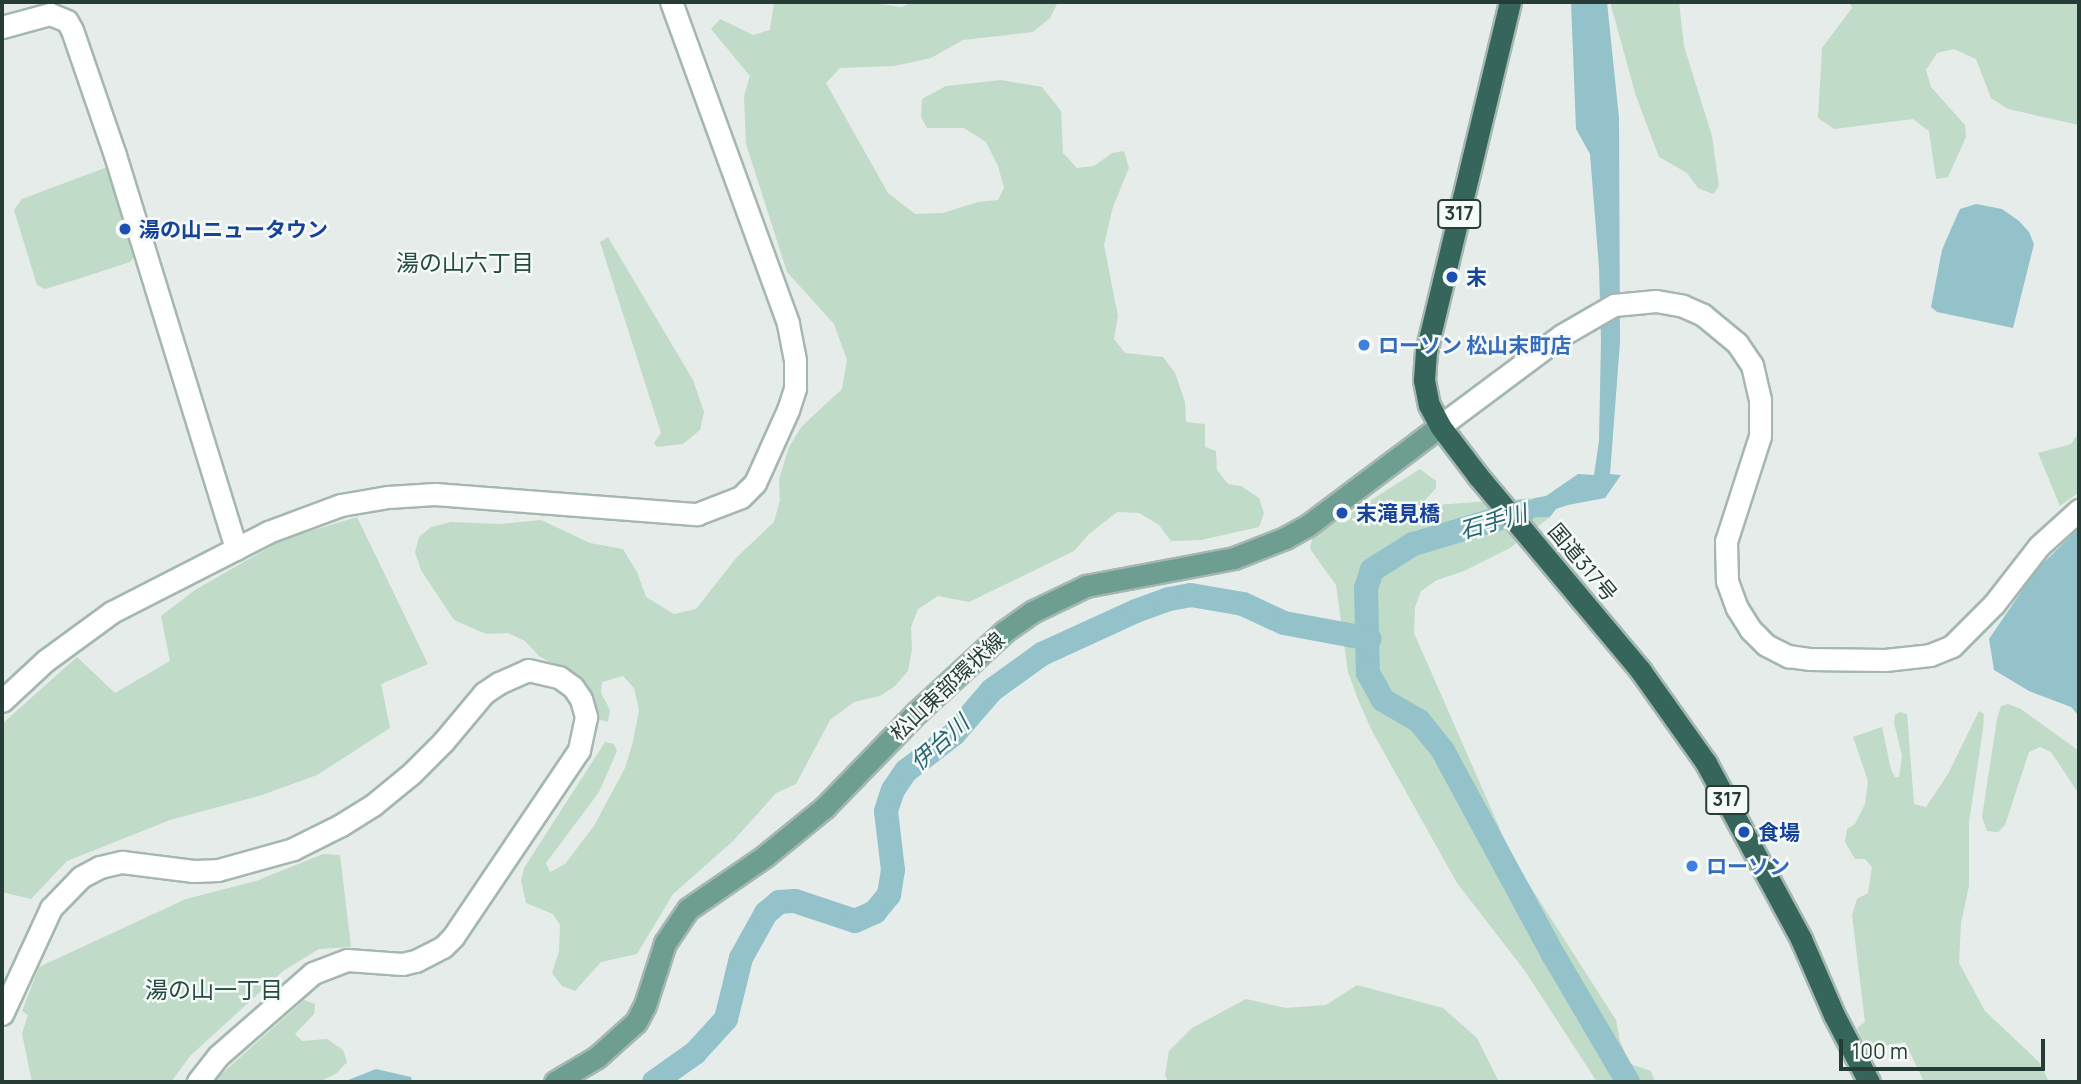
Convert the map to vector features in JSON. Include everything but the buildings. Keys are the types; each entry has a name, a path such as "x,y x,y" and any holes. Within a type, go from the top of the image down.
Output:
{"highway":[{"name":"国道317号","path":"1510,2 1426,351 1424,380 1429,405 1440,426 1478,476 1640,670 1706,763 1801,939 1834,1015 1869,1082"}],"main road":[{"name":"松山東部環状線","path":"555,1082 597,1057 636,1022 645,1005 665,943 688,909 765,856 825,807 916,713 1006,631 1034,611 1086,586 1234,558 1285,538 1307,526 1440,426"}],"street":[{"path":"2,701 45,661 112,612 268,532 341,505 388,496 435,494 698,514 741,497 755,483 788,410 795,388 795,360 788,323 671,2"},
{"path":"2,27 50,13 67,21 72,30 122,179 236,549"},
{"path":"1440,426 1562,335 1614,305 1656,301 1683,306 1703,315 1737,343 1752,365 1762,417 1760,436 1733,517 1725,560 1727,581 1737,608 1751,630 1766,645 1788,656 1809,659 1885,660 1930,655 1952,646 1969,631 2039,546 2079,510"},
{"path":"2,1014 51,908 81,877 100,867 122,862 193,871 218,870 293,849 341,825 373,805 443,742 484,693 499,683 528,670 559,677 573,687 581,699 586,717 579,750 453,937 443,947 415,961 402,964 347,960 313,973 218,1056 198,1082"}],"green space":[{"path":"774,2 865,2 901,7 913,2 1058,2 1050,18 1033,32 963,40 931,58 894,66 840,68 826,83 888,193 915,214 943,213 978,202 998,200 1004,188 998,166 986,142 964,128 927,128 921,117 922,99 946,86 1001,80 1042,87 1061,111 1063,153 1077,168 1094,166 1112,153 1124,151 1129,168 1113,207 1104,245 1118,316 1114,339 1125,353 1163,357 1175,373 1185,402 1186,422 1205,424 1205,447 1216,451 1217,470 1228,484 1241,486 1259,498 1264,513 1259,527 1201,540 1171,541 1159,525 1139,513 1117,512 1089,534 1074,551 969,602 938,596 918,609 911,627 912,649 908,671 895,686 880,696 854,702 830,720 796,784 776,793 733,841 673,894 637,954 601,962 575,991 562,986 552,973 559,951 560,925 553,914 526,903 521,881 524,868 605,742 614,744 617,751 599,792 546,863 550,872 565,864 594,826 625,768 633,742 639,710 634,688 623,676 602,682 601,693 610,710 608,722 596,719 593,704 576,677 539,656 525,641 508,633 486,634 454,620 421,570 415,552 419,537 431,527 451,522 499,524 541,520 590,543 623,549 637,572 646,597 674,614 696,609 737,557 774,522 780,500 779,479 789,447 802,426 842,389 847,360 834,324 787,272 746,144 744,96 750,76 711,29 720,19 753,35 770,30"},
{"path":"1610,2 1679,2 1684,46 1712,136 1719,186 1713,194 1698,188 1687,173 1659,157 1636,96"},
{"path":"1849,2 2079,2 2079,125 2008,109 1991,98 1976,59 1954,49 1937,53 1926,70 1931,87 1965,125 1966,137 1948,177 1936,179 1929,131 1913,119 1834,129 1818,118 1822,48 1852,8"},
{"path":"110,166 136,255 130,262 45,289 37,285 14,210 22,199"},
{"path":"608,237 693,380 704,412 700,430 683,444 657,447 654,443 661,433 600,242"},
{"path":"2079,432 2079,492 2060,506 2038,453 2071,444"},
{"path":"1420,469 1436,481 1436,488 1420,506 1535,498 1494,519 1550,517 1510,548 1464,571 1437,580 1421,591 1415,607 1414,633 1514,861 1616,1020 1620,1041 1630,1064 1651,1071 1655,1082 1597,1082 1525,971 1457,883 1372,731 1359,702 1348,672 1336,585 1310,549 1311,544 1313,537"},
{"path":"357,517 428,664 381,684 390,728 317,775 262,795 170,820 67,861 31,899 2,892 2,724 77,657 115,693 170,661 161,616 195,590 284,539"},
{"path":"2008,704 2021,709 2079,751 2079,794 2051,752 2040,747 2029,752 2005,825 1998,832 1987,831 1982,817 1997,719 2001,706"},
{"path":"1979,711 1984,714 1983,729 1969,822 1969,886 1961,923 1959,963 1985,1011 2039,1062 2049,1082 1924,1082 1905,1042 1867,1049 1857,1028 1865,1022 1852,915 1857,899 1868,893 1872,867 1865,859 1855,859 1845,842 1847,829 1855,824 1865,804 1868,781 1853,737 1882,727 1891,770 1895,777 1899,777 1902,756 1894,723 1895,715 1900,712 1907,714 1914,804 1926,807 1948,774"},
{"path":"323,854 340,855 351,947 319,949 283,971 190,1056 171,1082 32,1082 22,1034 28,1015 22,1011 39,967 186,899 256,881"},
{"path":"1357,985 1443,1008 1477,1038 1499,1082 1168,1082 1165,1075 1169,1051 1192,1028 1246,999 1286,1008 1326,1005"},
{"path":"304,1000 315,1004 314,1014 295,1034 302,1041 327,1039 343,1050 347,1062 337,1073 319,1082 217,1082 217,1078"}],"water":[{"path":"1571,2 1607,2 1619,118 1620,342 1610,474 1621,475 1605,498 1556,509 1550,517 1492,519 1535,498 1546,496 1578,474 1594,475 1599,441 1599,267 1590,154 1576,129"},
{"path":"1976,204 2002,209 2019,221 2029,232 2034,244 2013,328 1937,312 1931,307 1942,250 1951,229 1960,209"},
{"path":"2079,528 2079,716 2071,707 2029,691 1994,670 1989,639 2036,570"},
{"path":"376,1069 411,1077 412,1082 343,1082"}],"waterway":[{"name":"石手川","path":"1524,511 1413,544 1372,570 1366,588 1368,673 1383,700 1419,721 1443,751 1554,956 1628,1082"},
{"name":"伊台川","path":"654,1082 695,1053 726,1019 741,958 766,913 779,902 795,901 855,921 875,912 889,895 893,870 886,811 893,790 906,771 954,734 992,690 1042,654 1136,611 1169,599 1191,595 1243,604 1284,623 1370,639"}],"place":[{"name":"湯の山ニュータウン","path":"125,229"},
{"name":"末","path":"1452,277"},
{"name":"ローソン 松山末町店","path":"1364,345"},
{"name":"末滝見橋","path":"1342,513"},
{"name":"食場","path":"1744,832"},
{"name":"ローソン","path":"1692,866"}],"district":[{"name":"湯の山六丁目","path":"465,262"},
{"name":"湯の山一丁目","path":"214,989"}]}
